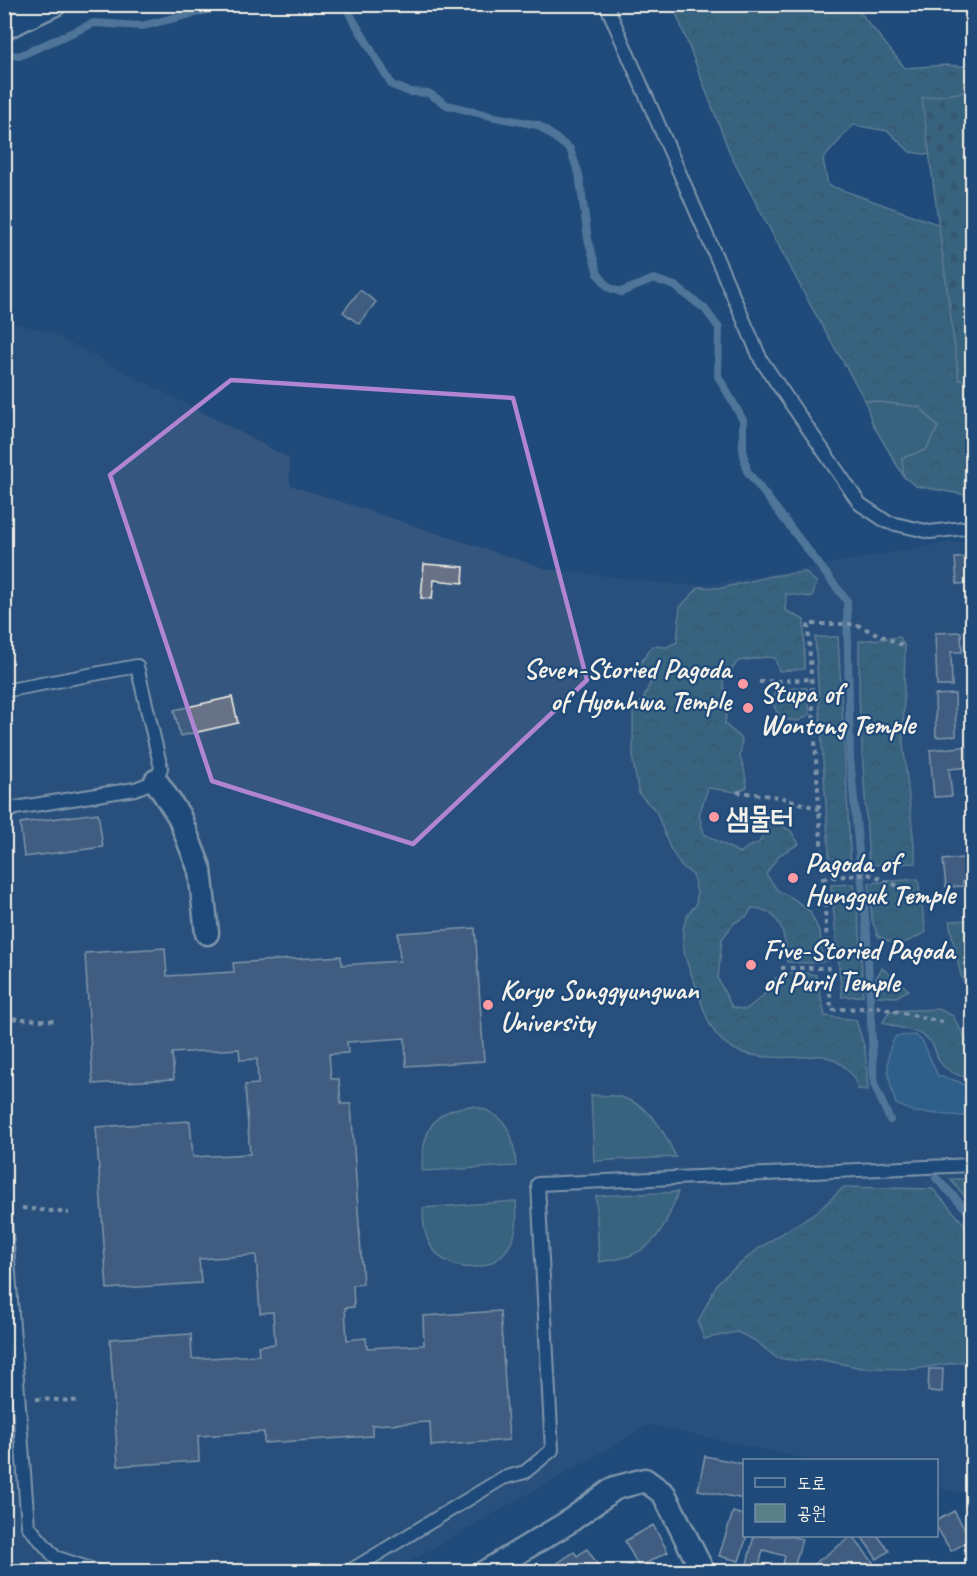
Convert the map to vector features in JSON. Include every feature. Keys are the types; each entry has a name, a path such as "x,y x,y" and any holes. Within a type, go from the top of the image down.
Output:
{"street":[{"path":"4,28 55,4"},
{"path":"156,781 179,816 200,870 207,933"},
{"path":"485,1572 567,1523 615,1488 645,1480 664,1494 703,1572"}],"lane":[{"path":"606,4 761,360 853,494 860,504 887,522 930,531 972,527"},
{"path":"4,692 137,666 161,768 156,781 135,789 15,808 4,814"},
{"path":"348,1572 503,1478 525,1472 552,1450 538,1184 972,1165"},
{"path":"10,1207 28,1526 55,1557 100,1572"}],"path":[{"path":"902,645 855,624 808,624 831,1010 877,1007 946,1023"},
{"path":"759,682 811,679"},
{"path":"737,792 780,797 819,809"},
{"path":"823,878 868,874 913,892"},
{"path":"781,968 828,968"},
{"path":"4,1018 58,1021"},
{"path":"10,1207 69,1213"},
{"path":"19,1398 81,1401"}],"highlighted area":[{"path":"231,380 513,398 587,680 413,844 212,781 110,475"}],"shaded area":[{"name":"Koryo Songgyungwan University","path":"4,322 49,332 289,458 290,485 547,569 679,585 719,583 946,543 972,541 972,1496 938,1488 938,1459 806,1459 649,1425 393,1571 5,1571"},
{"path":"915,1035 923,1042 938,1076 957,1081 972,1089 972,1109 963,1116 914,1112 896,1104 889,1079 889,1052 896,1036"}],"green space":[{"path":"673,5 854,5 905,68 946,65 972,67 972,137 938,156 910,152 888,131 853,125 823,159 828,185 957,231 972,258 972,496 916,486 904,477 902,458 926,450 938,427 920,407 865,400 812,308 731,156"},
{"path":"972,91 972,379 959,380 922,98"},
{"path":"865,400 921,407 938,427 926,450 902,458 904,477 872,423"},
{"path":"805,572 817,583 812,597 786,594 785,610 804,620 804,669 779,671 775,658 738,661 723,681 727,706 725,724 742,739 740,757 747,787 737,792 708,788 699,815 704,834 740,853 759,843 772,820 791,831 799,844 779,855 766,874 777,890 794,899 810,912 820,933 823,962 787,962 783,935 776,919 770,913 752,908 747,916 734,923 722,939 718,979 732,1007 745,1010 762,997 776,978 787,973 816,975 825,1016 856,1020 865,1049 868,1090 858,1089 850,1073 829,1058 756,1056 732,1048 718,1036 705,1013 687,964 684,949 683,929 687,916 696,905 697,894 693,875 681,866 670,848 656,811 639,794 633,762 633,710 643,700 651,681 640,664 652,646 667,647 677,642 680,607 699,587 722,588 771,576"},
{"path":"815,637 838,637 851,866 830,868"},
{"path":"900,637 905,647 903,742 916,863 869,865 859,697 859,641"},
{"path":"807,688 810,714 798,721 781,719 774,706 774,692"},
{"path":"918,879 926,932 902,943 891,942 878,936 872,920 869,883"},
{"path":"854,884 860,934 863,996 842,997 831,885"},
{"path":"972,920 972,998 961,976 949,921"},
{"path":"882,968 909,990 896,997 878,996 876,978"},
{"path":"939,1009 953,1016 969,1045 972,1055 972,1078 959,1075 942,1065 932,1043 925,1037 914,1031 883,1022 889,1011"},
{"path":"591,1095 620,1097 634,1102 650,1114 662,1130 676,1157 594,1161"},
{"path":"473,1106 494,1114 501,1120 513,1144 516,1166 422,1171 422,1157 427,1134 438,1117 459,1108"},
{"path":"950,1179 972,1179 972,1205"},
{"path":"844,1187 933,1189 972,1233 972,1360 915,1369 862,1368 818,1359 800,1361 777,1358 754,1340 737,1332 704,1339 698,1322 718,1282 759,1248 818,1211"},
{"path":"678,1192 662,1229 649,1244 628,1256 599,1262 596,1196"},
{"path":"516,1201 515,1233 511,1243 504,1253 485,1265 462,1267 451,1263 432,1248 427,1239 423,1208"}],"building":[{"path":"360,290 376,302 359,324 343,312"},
{"path":"972,557 972,583 957,584 955,558"},
{"path":"424,564 464,567 463,583 434,580 432,599 421,598"},
{"path":"961,632 962,652 951,652 952,686 937,686 935,633"},
{"path":"969,646 972,646 972,665 969,665"},
{"path":"955,694 956,736 936,737 935,695"},
{"path":"232,697 238,723 180,736 174,710"},
{"path":"972,746 972,767 949,769 952,796 934,797 930,750"},
{"path":"98,813 103,847 24,857 20,823"},
{"path":"972,857 972,880 963,881 963,886 946,887 943,860"},
{"path":"475,928 484,1061 406,1066 405,1038 347,1042 348,1053 329,1054 331,1079 339,1079 341,1104 351,1104 363,1284 353,1285 354,1307 345,1308 347,1340 366,1338 367,1348 424,1345 423,1316 500,1311 509,1440 431,1446 430,1422 372,1425 372,1436 264,1443 264,1432 198,1436 199,1461 118,1466 110,1339 191,1334 192,1359 259,1355 258,1346 275,1344 273,1312 260,1313 256,1255 199,1259 201,1283 107,1289 96,1127 190,1121 193,1157 250,1154 245,1085 258,1084 257,1059 240,1060 239,1049 172,1053 174,1079 93,1084 85,953 165,948 167,976 234,972 233,963 341,956 342,965 400,961 398,933"},
{"path":"929,1369 943,1369 942,1392 928,1391"},
{"path":"705,1456 743,1464 743,1499 698,1490"},
{"path":"954,1511 971,1540 951,1551 938,1529 938,1520"},
{"path":"733,1512 743,1515 743,1537 747,1537 739,1561 719,1556"},
{"path":"653,1525 668,1552 639,1567 625,1541"},
{"path":"754,1537 802,1539 793,1572 781,1572 785,1556 763,1550 758,1570 764,1572 745,1572"},
{"path":"851,1537 873,1562 860,1572 803,1572"},
{"path":"862,1537 879,1537 889,1551 877,1559"},
{"path":"587,1549 603,1572 546,1571 574,1552 577,1556"},
{"path":"630,1564 635,1572 618,1572"}],"waterway":[{"path":"6,54 19,56 94,23 142,26 223,6 246,4"},
{"path":"344,4 392,85 410,92 428,93 447,105 538,125 570,149 579,174 588,239 598,274 609,288 621,292 654,279 675,286 705,309 719,328 718,376 743,420 743,450 747,471 847,601 850,758 867,936 874,1084 890,1120"},
{"path":"936,1178 972,1215"}],"place":[{"name":"Seven-Storied Pagoda of Hyonhwa Temple","path":"743,684"},
{"name":"Stupa of Wontong Temple","path":"748,708"},
{"name":"샘물터","path":"714,817"},
{"name":"Pagoda of Hungguk Temple","path":"793,878"},
{"name":"Five-Storied Pagoda of Puril Temple","path":"751,965"},
{"name":"Koryo Songgyungwan University","path":"488,1005"}]}
